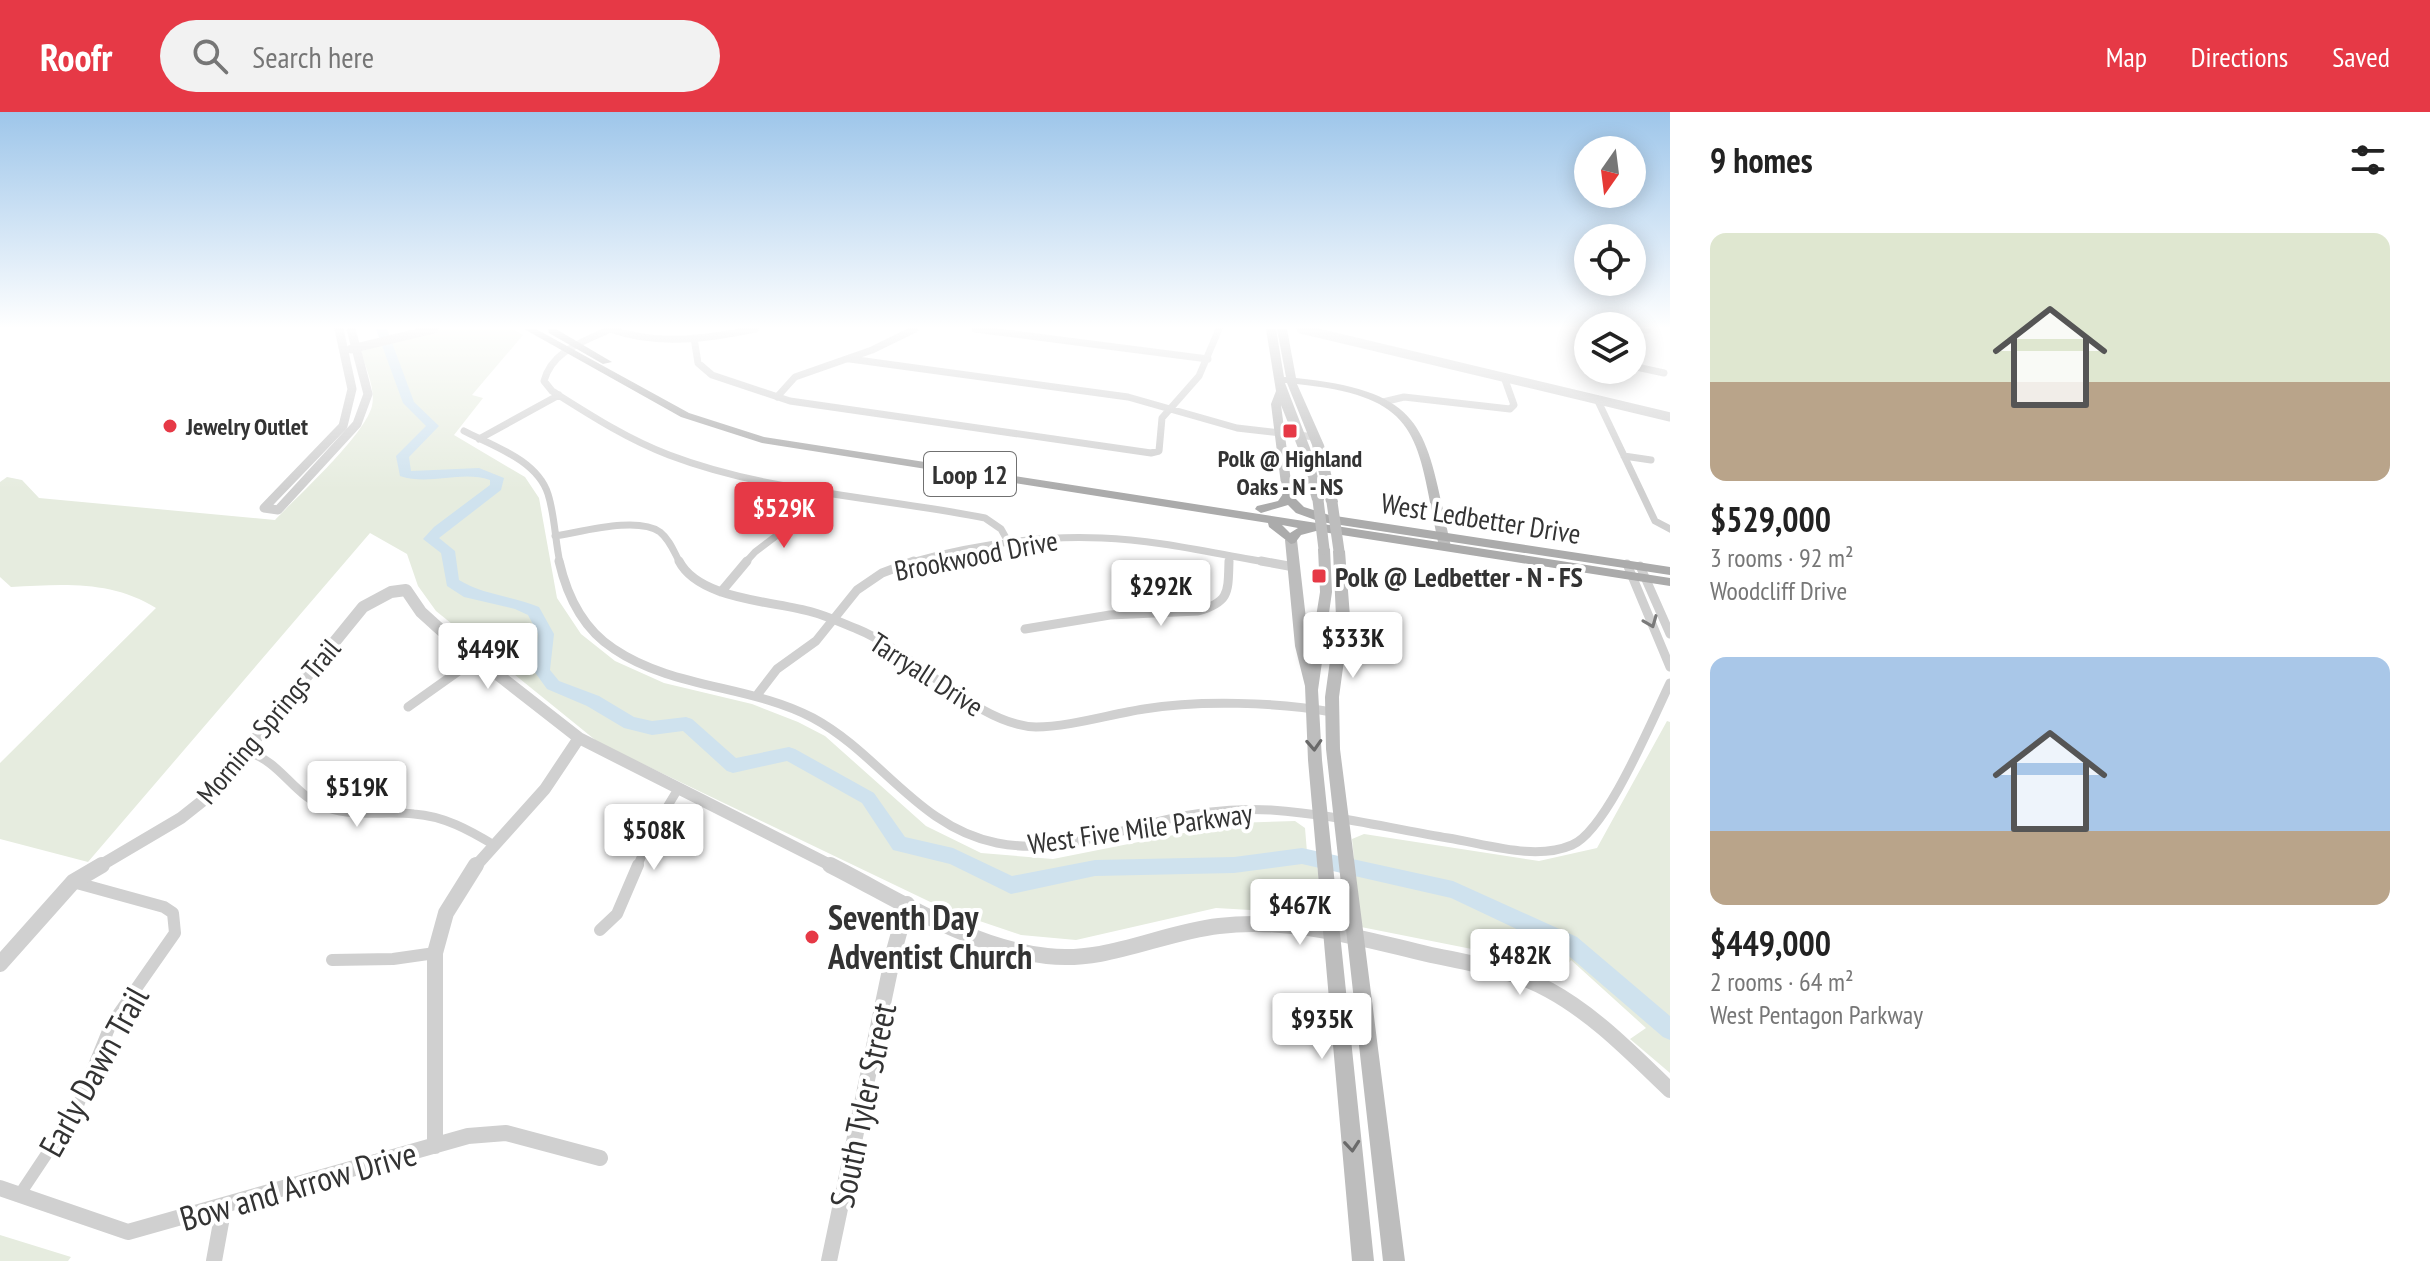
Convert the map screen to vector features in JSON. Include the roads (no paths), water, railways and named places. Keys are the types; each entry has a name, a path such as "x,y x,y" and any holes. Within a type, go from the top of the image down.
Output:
{"main road":[{"name":"West Ledbetter Drive","path":"630,383 685,415 735,433 1261,514 1329,519 1444,542"},
{"path":"1279,385 1286,383"},
{"path":"1292,383 1315,437 1332,502 1339,551 1343,617 1332,712 1339,819 1394,1261"},
{"path":"1304,383 1347,388 1383,402 1403,416 1417,435 1444,542"},
{"path":"1279,385 1276,404 1287,497 1300,510 1329,519"},
{"path":"1279,385 1299,436 1318,500 1324,549 1327,584 1311,690"},
{"path":"1279,434 1297,447 1307,460"},
{"path":"1287,497 1282,504 1261,514 1291,540 1297,598 1295,611 1311,690 1363,1261"},
{"name":"West Ledbetter Drive","path":"1261,514 1317,527 1444,542 1636,571 1670,571"},
{"path":"1291,540 1297,532 1317,527"},
{"name":"West Ledbetter Drive","path":"1636,571 1670,582"},
{"path":"1297,598 1304,606 1343,617"},
{"path":"1346,1087 1372,1092"}],"street":[{"path":"352,383 354,393 343,426 264,508 278,510 357,424 368,394 365,383"},
{"path":"546,383 547,387 559,395 622,433 669,455 745,478 985,518 1001,529 1010,545"},
{"path":"730,383 777,397 1117,449 1159,451 1161,423 1194,383"},
{"path":"777,397 790,383"},
{"path":"1023,383 1128,397 1219,424 1315,437"},
{"path":"1383,402 1404,397 1510,409 1514,405 1506,383"},
{"path":"1528,383 1670,417"},
{"path":"479,439 559,395"},
{"path":"1597,399 1655,521 1666,528"},
{"name":"West Five Mile Parkway","path":"464,431 528,467 540,478 551,504 559,566 571,601 587,625 611,647 662,673 757,695 798,710 837,733 936,820 962,834 996,844 1034,847 1215,811 1277,810 1520,850 1549,852 1570,847 1595,829 1670,683"},
{"path":"1624,456 1651,460"},
{"path":"721,592 755,552 804,515 817,491"},
{"name":"Tarryall Drive","path":"555,536 621,525 647,526 664,535 691,575 721,592 789,605 833,619 885,644 992,715 1026,727 1051,726 1172,706 1312,708 1332,712"},
{"name":"Brookwood Drive","path":"757,695 772,670 816,642 865,582 893,568 1045,539 1106,538 1294,567"},
{"path":"1025,629 1110,615 1198,611 1212,607 1222,601 1228,591 1229,557"},
{"path":"1636,571 1670,634"},
{"path":"1636,571 1670,667"},
{"name":"Morning Springs Trail","path":"0,964 73,882 181,818 210,795 363,607 391,592 406,590 421,612 477,658"},
{"path":"408,707 477,658 547,716 579,738 979,940 1001,948 1072,957 1119,952 1200,929 1236,924 1274,924 1332,933 1489,968 1532,981 1592,1019 1670,1090"},
{"path":"435,1146 435,953 439,933 454,897 477,863 545,789 579,738"},
{"path":"248,752 268,757 298,793 314,803 333,810 426,815 449,821 494,845"},
{"path":"600,930 617,914 652,832 678,789"},
{"name":"Early Dawn Trail","path":"20,1194 76,1110 110,1026 175,933 173,913 164,907 73,882"},
{"name":"South Tyler Street","path":"829,1261 894,951 907,904"},
{"path":"332,960 393,959 435,953"},
{"name":"Bow and Arrow Drive","path":"0,1188 128,1232 468,1136 506,1133 600,1158"},
{"path":"214,1261 224,1206"}],"waterway":[{"path":"401,383 409,403 433,426 402,456 405,473 414,476 479,472 497,478 496,487 430,539 448,551 452,582 469,593 518,604 534,611 546,634 542,671 553,685 593,701 630,723 652,728 686,724 733,766 789,754 868,798 899,844 953,856 1011,885 1095,868 1234,865 1302,856 1453,890 1570,944 1670,1030"}],"place":[{"name":"Jewelry Outlet","path":"170,426"},
{"name":"Polk @ Highland Oaks - N - NS","path":"1290,431"},
{"name":"Polk @ Ledbetter - N - FS","path":"1319,576"},
{"name":"Seventh Day Adventist Church","path":"812,937"}]}
